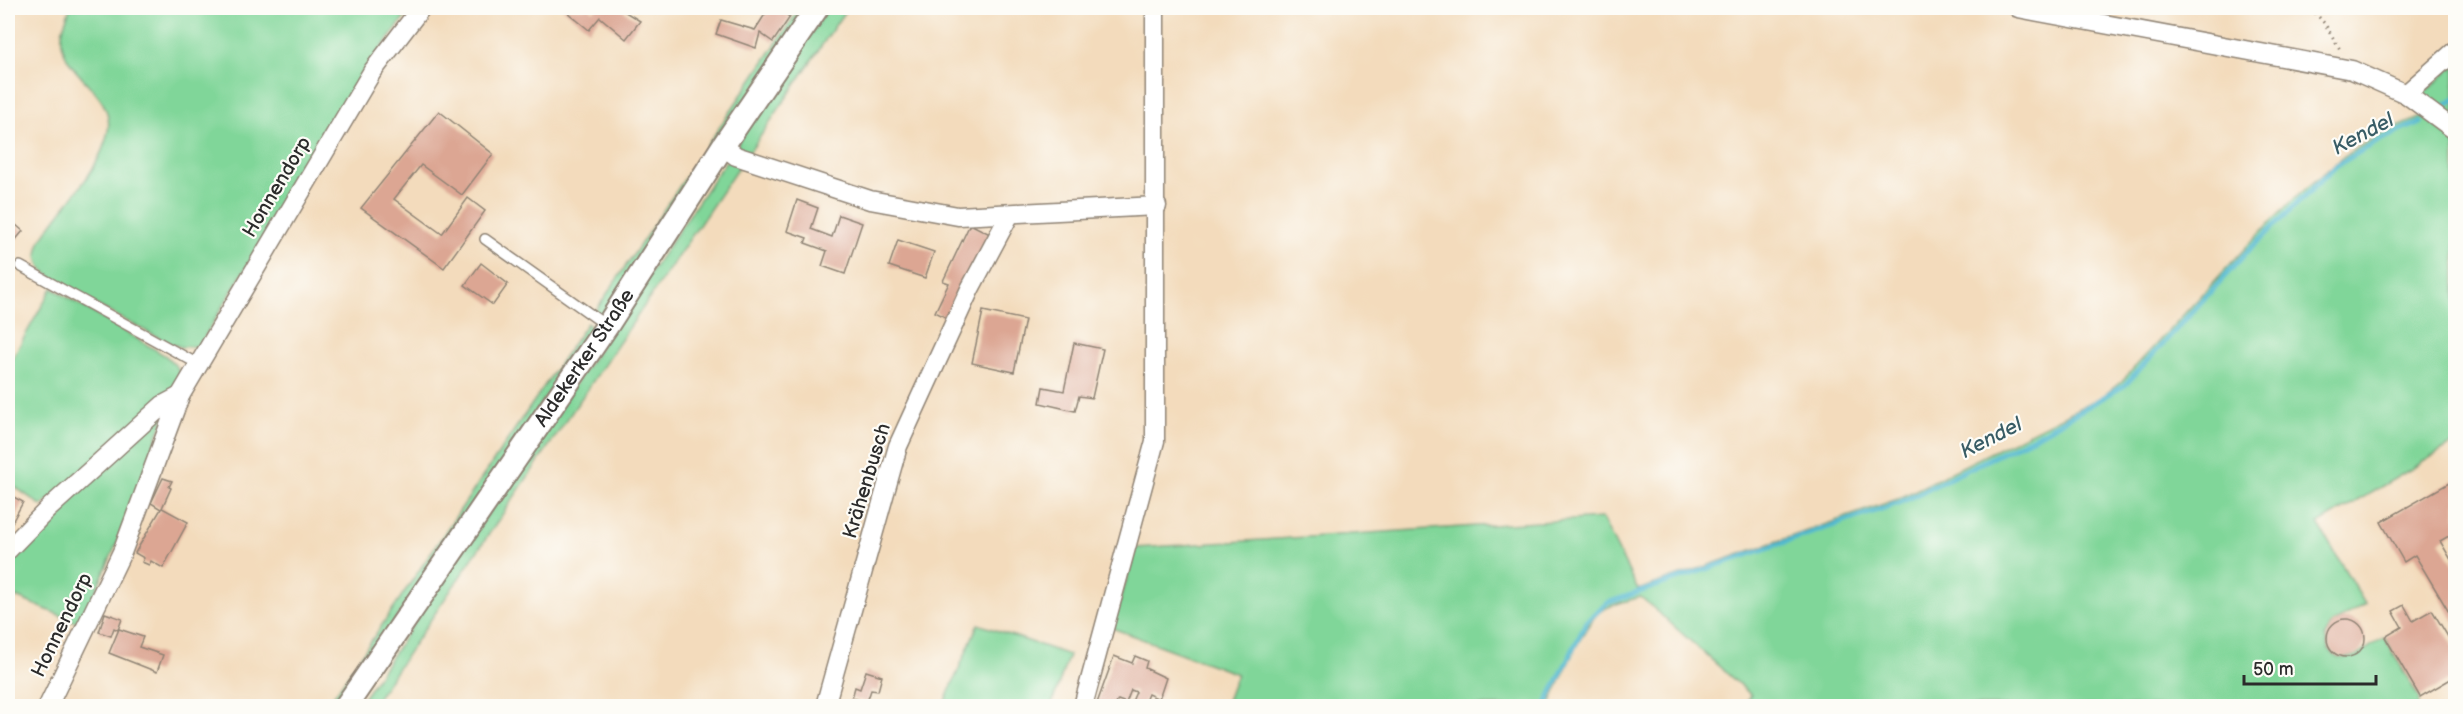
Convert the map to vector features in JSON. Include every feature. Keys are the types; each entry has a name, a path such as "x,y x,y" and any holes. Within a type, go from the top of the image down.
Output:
{"street":[{"name":"Honnendorp","path":"48,706 123,550 180,396 372,72 421,8"},
{"name":"Aldekerker Straße","path":"346,706 607,326 723,146 817,8"},
{"path":"1083,706 1155,441 1157,206 1155,8"},
{"path":"2018,8 2352,70 2406,94 2456,131"},
{"path":"2406,94 2456,50"},
{"path":"723,146 736,156 870,200 958,216 1157,206"},
{"name":"Krähenbusch","path":"825,706 898,446 970,289 1010,214"},
{"name":"Honnendorp","path":"8,550 48,509 163,405 180,396"}],"lane":[{"path":"485,238 607,326"},
{"path":"20,266 198,364"}],"path":[{"path":"2311,8 2325,24 2352,70"}],"green space":[{"path":"70,8 412,8 364,71 199,346 181,347 171,344 122,319 64,286 39,264 37,254 41,240 89,175 104,146 108,131 108,118 98,95 65,55 62,34"},
{"path":"800,8 809,8 601,315 594,313"},
{"path":"828,8 847,8 747,156 738,148 738,142"},
{"path":"2455,65 2455,121 2422,95"},
{"path":"2424,116 2455,142 2455,443 2318,524 2365,604 2332,624 2325,636 2328,649 2338,658 2355,657 2384,637 2419,698 2418,706 1744,706 1751,695 1641,597 1610,606 1594,618 1579,641 1549,706 1225,706 1237,674 1112,628 1136,548 1602,518 1638,590 1898,499 2103,396 2122,381 2293,200 2344,156 2377,136"},
{"path":"731,159 740,165 372,706 358,706 725,162"},
{"path":"52,288 166,356 177,367 181,377 173,391 42,506 8,482 8,366"},
{"path":"587,323 592,328 337,706 327,706"},
{"path":"167,410 117,543 81,624 16,597 8,608 8,557"},
{"path":"978,624 1069,655 1051,706 943,706"}],"building":[{"path":"562,8 589,8 593,11 596,8 619,8 640,21 626,39 600,17 589,30"},
{"path":"769,8 776,8 790,17 773,42 760,33 756,48 716,34 721,20 755,30"},
{"path":"439,111 493,154 462,195 421,165 394,199 442,234 468,198 485,211 444,268 361,208"},
{"path":"797,200 818,208 811,229 832,237 839,215 862,223 845,274 822,266 827,251 805,243 807,238 787,231"},
{"path":"8,218 23,231 8,249"},
{"path":"970,224 990,234 949,319 935,312 949,283 943,281"},
{"path":"898,240 934,252 925,278 889,266"},
{"path":"481,263 508,284 493,305 465,285"},
{"path":"983,311 1025,320 1014,372 972,363"},
{"path":"1074,343 1103,349 1092,398 1079,396 1075,411 1040,403 1043,387 1064,391"},
{"path":"163,478 172,481 162,508 188,522 163,568 151,561 149,565 142,562 144,558 135,553 161,509 151,503"},
{"path":"2456,479 2456,532 2440,541 2456,568 2456,624 2415,555 2404,562 2381,522"},
{"path":"8,494 23,502 10,526 8,525"},
{"path":"2404,605 2413,621 2432,610 2456,650 2456,676 2420,697 2385,637 2402,627 2393,611"},
{"path":"105,613 122,619 118,630 114,628 111,636 99,632"},
{"path":"2346,619 2359,625 2365,638 2359,651 2346,657 2333,651 2327,638 2333,625"},
{"path":"119,629 143,637 139,647 163,655 157,672 109,653"},
{"path":"1114,656 1132,663 1135,656 1147,661 1145,668 1166,678 1159,699 1148,694 1143,706 1130,706 1136,692 1131,690 1126,703 1118,700 1115,706 1096,706"},
{"path":"866,671 882,676 878,691 871,690 867,702 852,698 855,687 860,689"}],"waterway":[{"name":"Kendel","path":"2447,104 2456,99"},
{"name":"Kendel","path":"1545,706 1587,621 1607,603 1899,503 2038,435 2125,385 2246,253 2337,165 2380,140 2421,122"}]}
